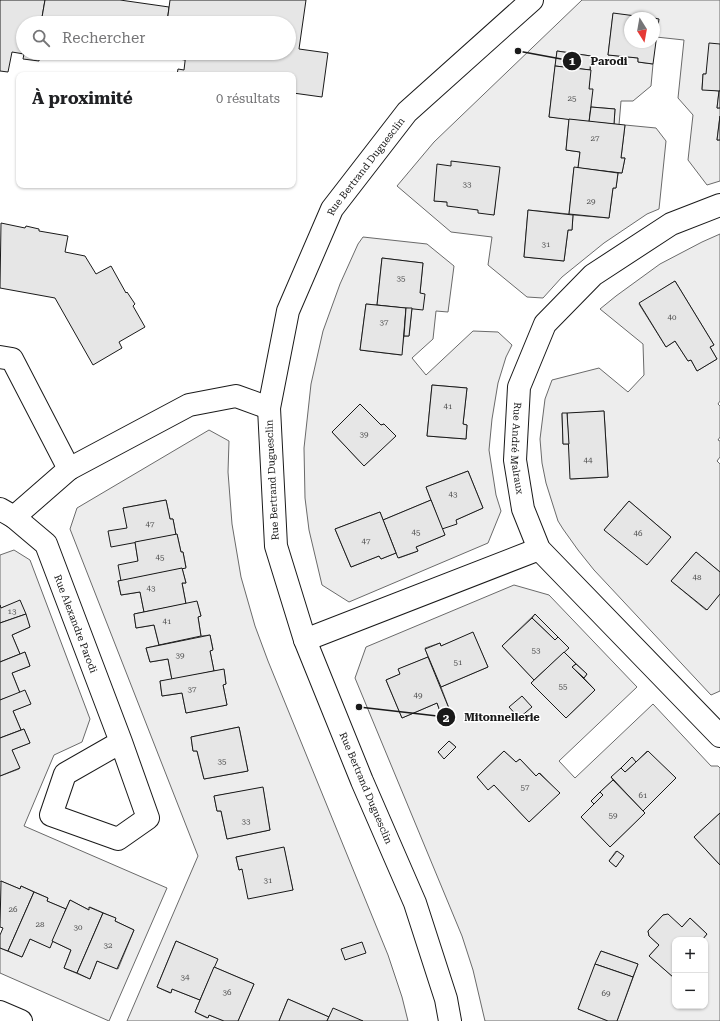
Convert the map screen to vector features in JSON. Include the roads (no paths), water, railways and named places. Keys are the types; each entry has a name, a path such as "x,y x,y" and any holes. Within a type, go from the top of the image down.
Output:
{"street":[{"name":"Rue Bertrand Duguesclin","path":"450,1021 446,999 415,903 362,780 305,640 276,546 269,408 288,311 332,209 407,112 532,0"},
{"name":"Rue André Malraux","path":"720,205 671,224 593,275 545,324 519,387 515,460 523,509 539,549 712,714 720,736"},
{"path":"0,357 12,359 69,469"},
{"name":"Rue Alexandre Parodi","path":"121,742 65,774 51,815 118,839 148,818 121,742 46,544 7,513 69,469 189,405 236,396 269,408"},
{"path":"305,640 539,549"},
{"path":"0,1012 21,1021"}],"place":[{"name":"Parodi","path":"518,51"},
{"name":"Mitonnellerie","path":"359,707"}]}
